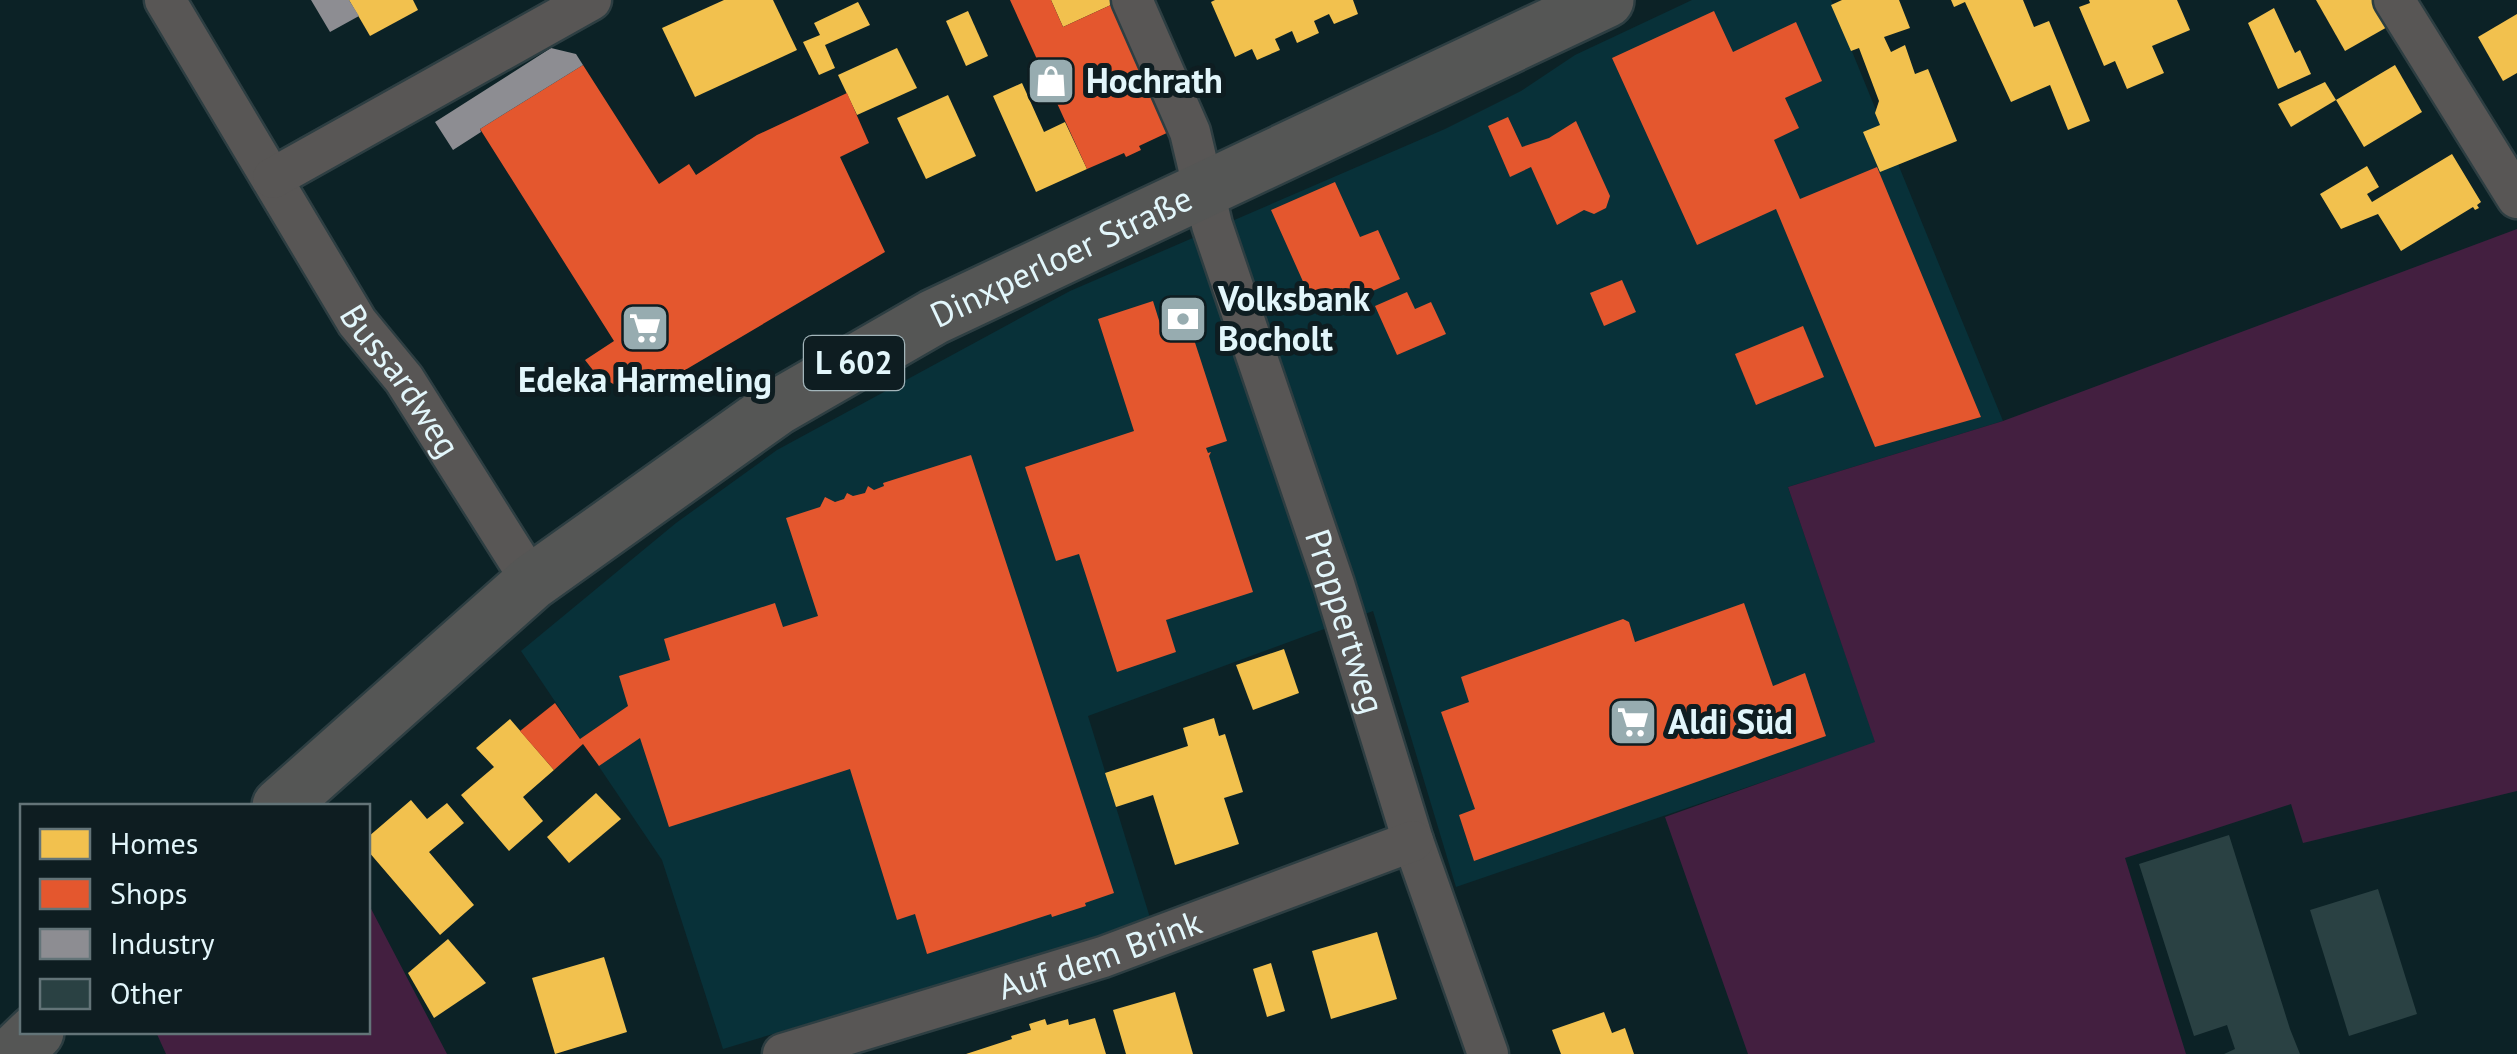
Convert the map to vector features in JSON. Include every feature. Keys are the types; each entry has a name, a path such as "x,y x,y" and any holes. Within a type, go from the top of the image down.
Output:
{"main road":[{"name":"Dinxperloer Straße","path":"282,804 532,582 776,408 934,317 1606,0"},
{"path":"13,1054 34,1034"}],"street":[{"name":"Bussardweg","path":"165,0 357,322 404,379 532,582"},
{"path":"273,178 591,0"},
{"name":"Proppertweg","path":"1132,0 1190,132 1212,226 1334,584 1413,840 1488,1054"},
{"path":"2394,0 2517,198"},
{"name":"Auf dem Brink","path":"783,1054 1103,957 1413,840"}],"shaded area":[{"path":"1692,0 1831,0 2003,421 1788,487 1876,743 1456,887 1373,611 1088,716 1151,921 723,1049 662,860 521,651 676,523 777,450 1070,291 1445,129 1521,91 1575,55"},
{"path":"2517,229 2517,791 2303,843 2291,804 2125,858 2186,1054 1748,1054 1665,817 1875,742 1788,487 2003,421"},
{"path":"370,907 447,1054 166,1054 157,1034 370,1034"}],"building: Homes":[{"path":"349,0 413,0 418,10 370,36"},
{"path":"724,0 773,0 797,50 695,97 662,28"},
{"path":"1051,0 1111,0 1113,4 1063,27"},
{"path":"1353,0 1358,14 1334,24 1329,14 1314,21 1319,33 1297,43 1292,31 1275,39 1280,50 1257,60 1252,49 1235,57 1211,2"},
{"path":"1842,0 1899,0 1910,28 1884,37 1891,52 1905,45 1915,74 1928,69 1957,141 1880,172 1863,132 1880,125 1875,113 1879,101 1859,48 1851,51 1831,5"},
{"path":"1951,0 2023,0 2034,27 2049,21 2090,121 2068,130 2050,85 2011,102 1965,2 1954,7"},
{"path":"2089,0 2177,0 2190,30 2152,46 2164,73 2127,89 2115,61 2104,66 2079,7 2090,3"},
{"path":"2316,0 2374,0 2389,26 2345,51"},
{"path":"858,2 870,25 825,45 835,68 819,75 803,42 820,35 814,23"},
{"path":"2274,8 2295,53 2300,50 2311,74 2278,89 2248,23"},
{"path":"968,11 988,56 966,66 946,21"},
{"path":"2517,14 2517,73 2503,81 2478,37"},
{"path":"897,48 917,88 857,115 838,75"},
{"path":"2395,65 2422,112 2364,147 2336,100"},
{"path":"2325,82 2336,100 2291,127 2278,104"},
{"path":"1022,83 1044,132 1065,122 1087,169 1036,192 993,96"},
{"path":"948,95 976,156 926,179 897,118"},
{"path":"2452,154 2481,202 2479,208 2473,207 2401,251 2378,214 2341,229 2320,194 2367,166 2379,187 2367,194 2372,202"},
{"path":"1284,649 1299,693 1253,710 1236,665"},
{"path":"1214,718 1219,736 1225,734 1243,792 1224,798 1239,844 1175,865 1153,795 1116,807 1105,773 1188,746 1183,728"},
{"path":"510,719 554,770 523,797 543,821 509,851 461,795 494,767 476,748"},
{"path":"596,793 621,819 569,863 547,837"},
{"path":"411,800 427,819 447,803 464,823 429,852 474,905 440,935 370,853 370,835"},
{"path":"1377,932 1397,999 1331,1019 1312,951"},
{"path":"448,939 486,983 434,1018 408,973"},
{"path":"604,957 627,1032 555,1054 532,978"},
{"path":"1271,963 1285,1011 1267,1017 1253,969"},
{"path":"1175,992 1193,1054 1126,1054 1113,1010"},
{"path":"1604,1012 1612,1033 1625,1028 1634,1054 1561,1054 1552,1030"},
{"path":"1095,1018 1106,1054 966,1054 1012,1039 1011,1036 1031,1030 1029,1024 1045,1019 1047,1025 1068,1019 1069,1025"}],"building: Shops":[{"path":"1010,0 1051,0 1063,27 1113,4 1171,131 1139,146 1141,150 1126,157 1124,153 1087,169"},
{"path":"1714,11 1733,52 1796,22 1822,81 1785,98 1799,128 1774,140 1800,199 1877,167 1981,417 1875,447 1776,209 1697,245 1612,58"},
{"path":"583,65 659,184 689,164 696,175 757,135 847,93 869,143 840,157 885,252 658,386 615,385 596,374 585,360 614,341 480,129"},
{"path":"1508,117 1522,147 1549,138 1576,121 1610,196 1606,208 1594,214 1584,210 1557,225 1531,167 1510,177 1488,126"},
{"path":"1335,182 1360,237 1378,230 1400,279 1318,315 1271,210"},
{"path":"1622,280 1636,312 1604,326 1590,293"},
{"path":"1407,292 1415,309 1431,302 1446,334 1397,355 1375,306"},
{"path":"1153,301 1162,330 1188,321 1227,441 1206,448 1211,452 1209,456 1253,592 1166,620 1176,652 1117,672 1079,554 1056,561 1025,467 1134,431 1098,319"},
{"path":"1803,326 1824,377 1756,405 1735,354"},
{"path":"971,455 1114,893 1085,903 1086,906 927,954 915,914 897,920 850,769 669,827 640,738 599,766 583,744 554,770 520,731 555,703 580,739 628,706 619,676 670,660 664,639 775,603 783,627 818,616 786,518 820,507 825,497 835,502 847,493 865,493 868,486 874,490 883,483"},
{"name":"Aldi Süd","path":"1744,603 1773,686 1805,673 1826,736 1474,861 1459,815 1475,809 1441,712 1469,702 1461,677 1623,619 1629,622 1635,642"}],"building: Industry":[{"path":"311,0 349,0 359,16 330,32"},
{"path":"551,48 576,54 583,65 453,150 435,122"}],"building: Other":[{"path":"2229,835 2300,1054 2224,1054 2235,1049 2227,1025 2194,1036 2139,864"},
{"path":"2378,889 2417,1014 2349,1036 2310,910"}],"place":[{"name":"Hochrath","path":"1051,81"},
{"name":"Volksbank Bocholt","path":"1183,319"},
{"name":"Edeka Harmeling","path":"645,328"},
{"name":"Aldi Süd","path":"1633,722"}]}
